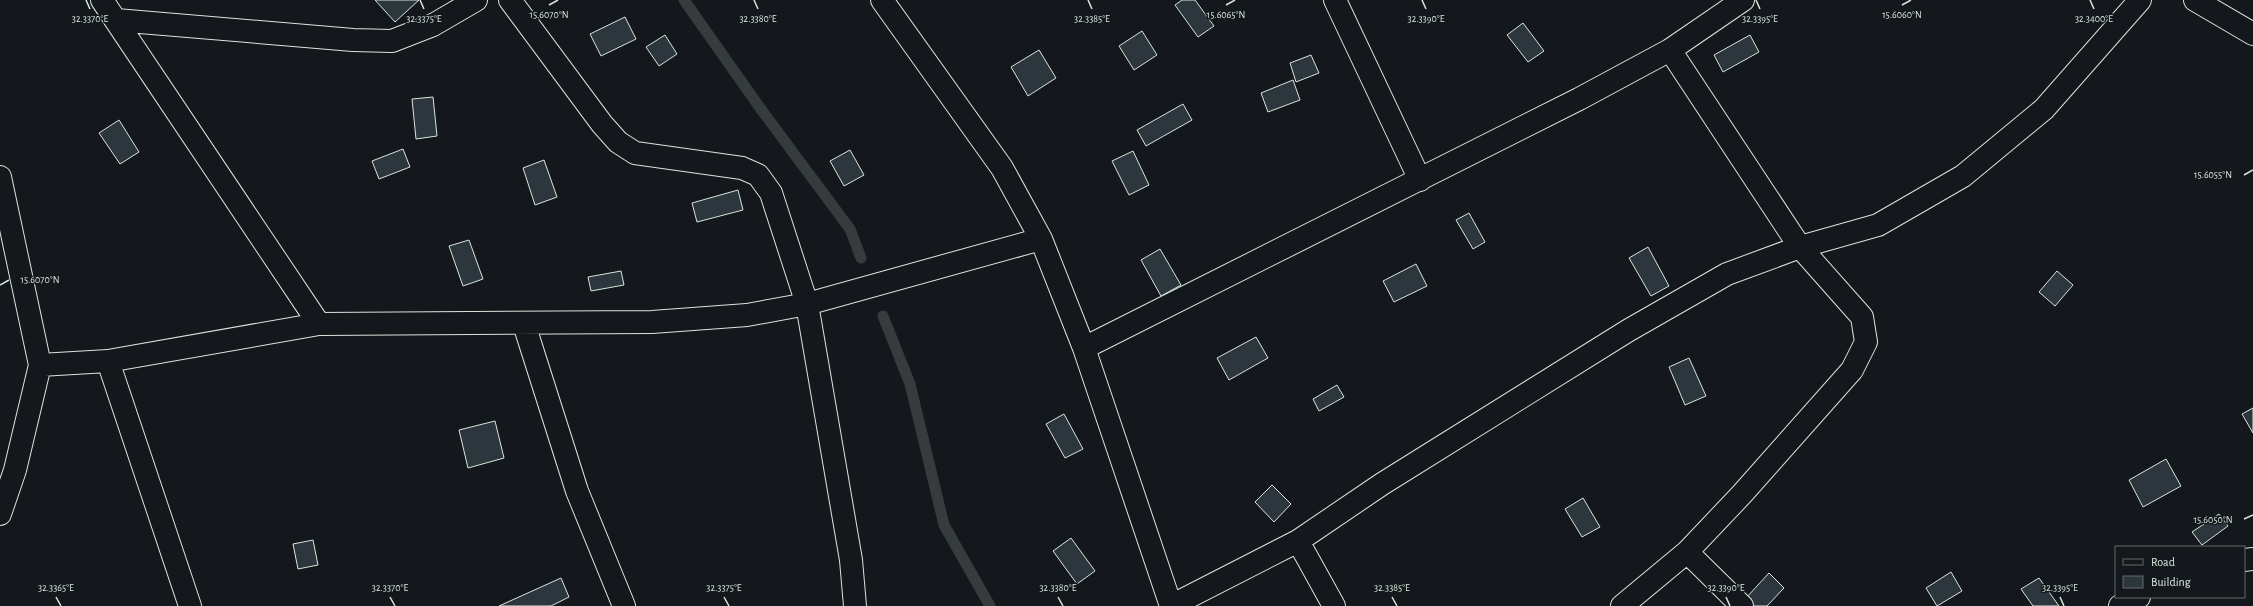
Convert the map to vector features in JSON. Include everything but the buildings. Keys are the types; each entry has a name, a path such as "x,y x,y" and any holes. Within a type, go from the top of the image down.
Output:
{"street":[{"path":"102,0 319,324"},
{"path":"116,20 353,40 392,41 433,25 476,0"},
{"path":"510,0 602,124 618,142 635,153 742,168 758,175 771,193 808,304 851,560 855,606"},
{"path":"882,0 1002,168 1041,239 1084,348 1171,606 1298,541 1382,484 1629,330 1726,274 1800,247 1878,225 1964,176 2044,109 2140,0"},
{"path":"1335,0 1420,180"},
{"path":"1084,348 1352,212 1420,180 1670,50 1743,0"},
{"path":"2195,0 2253,34"},
{"path":"1622,606 1687,552 1852,370 1866,342 1862,317 1800,247 1670,50"},
{"path":"0,177 40,365 15,470 0,514"},
{"path":"40,365 108,361 319,324 524,324 652,322 747,315 808,304 1041,239"},
{"path":"524,324 577,491 624,606"},
{"path":"108,361 190,606"},
{"path":"1298,541 1334,606"},
{"path":"1687,552 1742,606"},
{"path":"2120,606 2137,598"}],"waterway":[{"path":"684,0 763,112 850,229 861,258"},
{"path":"883,316 910,384 944,525 990,606"}]}
